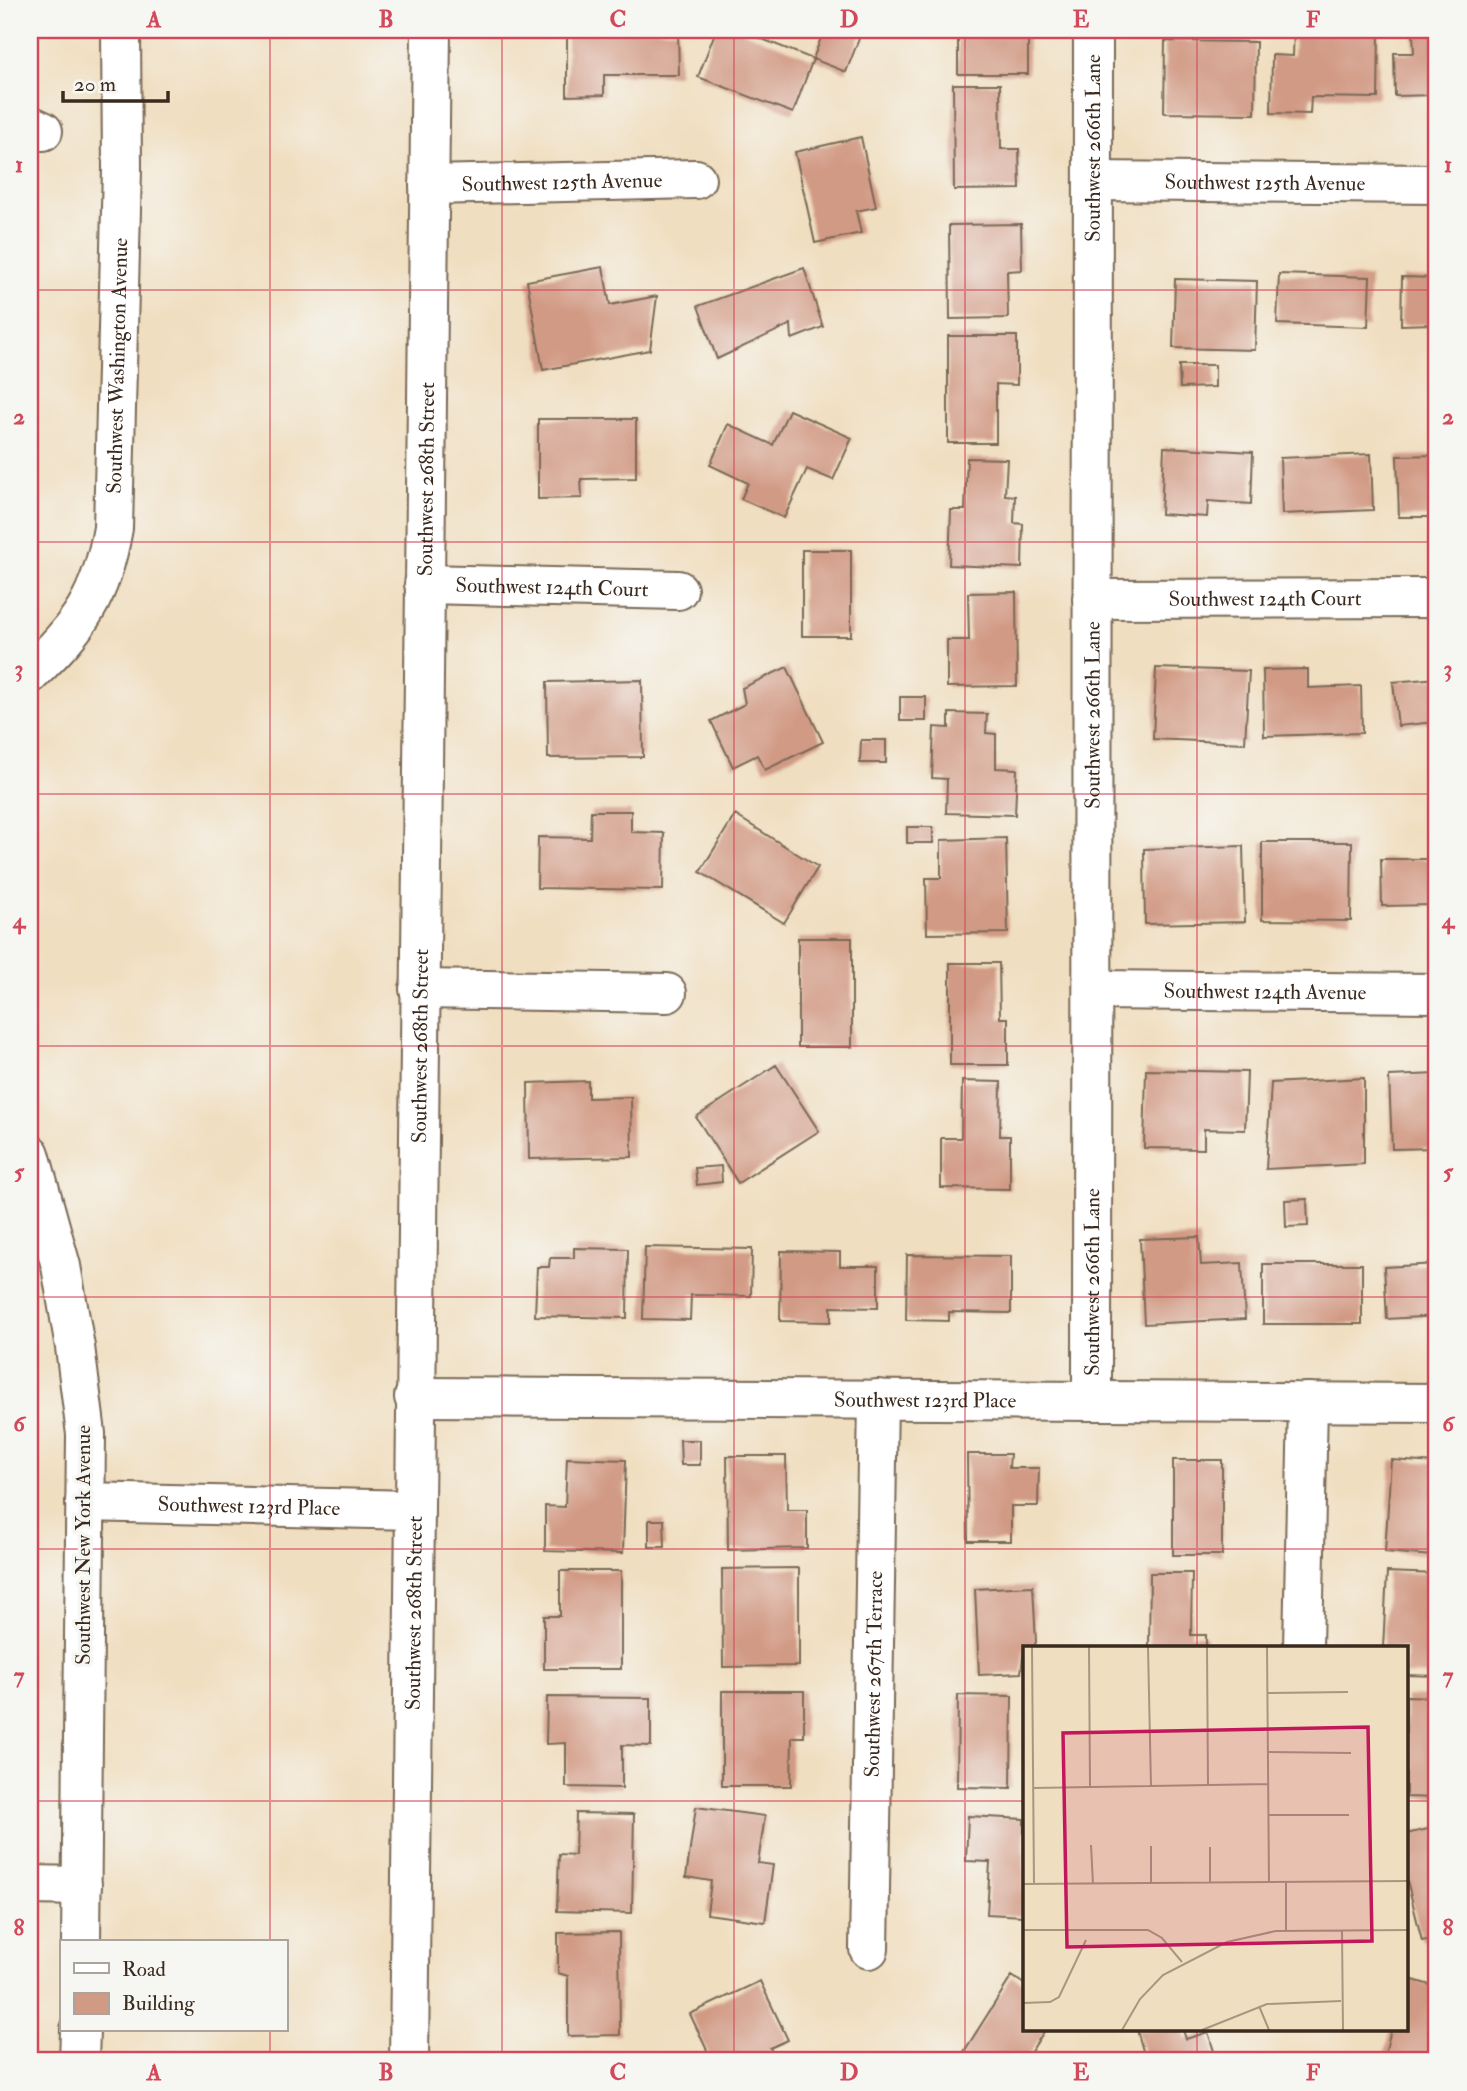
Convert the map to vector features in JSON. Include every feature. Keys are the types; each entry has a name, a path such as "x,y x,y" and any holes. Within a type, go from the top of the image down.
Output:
{"street":[{"name":"Southwest Washington Avenue","path":"30,674 79,623 96,594 107,562 113,528 122,169 121,30"},
{"name":"Southwest 268th Street","path":"409,2061 414,1397 431,30"},
{"name":"Southwest 266th Lane","path":"1092,1401 1093,30"},
{"name":"Southwest 125th Avenue","path":"429,185 696,179"},
{"name":"Southwest 125th Avenue","path":"1093,181 1437,184"},
{"name":"Southwest 124th Court","path":"425,584 678,590"},
{"name":"Southwest 124th Court","path":"1092,599 1437,598"},
{"path":"419,989 667,993"},
{"name":"Southwest 124th Avenue","path":"1093,990 1437,993"},
{"name":"Southwest New York Avenue","path":"30,1154 61,1266 86,1434 81,1940"},
{"name":"Southwest 123rd Place","path":"414,1397 1437,1403"},
{"name":"Southwest 267th Terrace","path":"869,1949 878,1399"},
{"path":"1303,1646 1308,1402"},
{"name":"Southwest 123rd Place","path":"85,1502 413,1510"},
{"path":"30,1885 82,1886"},
{"path":"79,2061 80,2032"}],"building":[{"path":"567,30 678,30 679,75 604,75 604,95 567,96"},
{"path":"716,30 739,30 813,59 793,113 698,77"},
{"path":"824,30 862,31 846,72 813,59"},
{"path":"958,30 1028,30 1028,74 958,74"},
{"path":"1294,30 1379,30 1378,98 1311,97 1310,114 1271,113 1272,55 1293,56"},
{"path":"1437,32 1437,95 1395,96 1394,53 1414,53 1413,33"},
{"path":"1165,41 1256,42 1255,114 1164,113"},
{"path":"953,84 1000,84 1001,149 1019,149 1020,189 954,190"},
{"path":"861,137 876,207 856,211 861,233 815,243 795,152"},
{"path":"1021,224 1022,270 1007,271 1008,318 950,319 949,225"},
{"path":"603,267 610,305 657,296 650,350 543,370 527,281"},
{"path":"804,268 823,327 792,339 791,324 717,359 698,306"},
{"path":"1279,274 1370,277 1368,327 1277,324"},
{"path":"1402,277 1437,278 1437,340 1433,341 1433,324 1401,325"},
{"path":"1175,279 1257,281 1255,350 1173,348"},
{"path":"948,336 1017,336 1017,385 996,384 996,443 948,443"},
{"path":"1179,365 1215,365 1215,387 1180,388"},
{"path":"789,410 852,438 833,480 807,469 784,518 741,499 748,483 710,465 728,424 773,445"},
{"path":"538,419 636,419 636,478 581,479 582,498 538,499"},
{"path":"1164,447 1253,452 1251,504 1208,501 1207,517 1161,514"},
{"path":"1371,454 1373,510 1282,514 1280,458"},
{"path":"1437,455 1437,517 1399,517 1397,456"},
{"path":"967,458 1007,459 1005,495 1015,496 1014,523 1023,524 1022,568 949,565 951,510 965,510"},
{"path":"802,550 851,550 851,636 802,636"},
{"path":"1016,592 1017,686 947,687 947,640 969,640 968,593"},
{"path":"787,667 823,742 765,770 757,755 733,767 711,721 745,704 742,688"},
{"path":"1156,668 1249,671 1245,743 1153,739"},
{"path":"1308,669 1308,688 1361,686 1362,733 1264,736 1263,670"},
{"path":"1437,678 1437,733 1434,722 1398,726 1393,682"},
{"path":"642,680 643,757 548,758 547,682"},
{"path":"900,697 926,697 926,721 900,721"},
{"path":"949,713 987,714 986,733 996,734 996,768 1017,769 1015,815 946,813 947,779 932,778 934,727 949,728"},
{"path":"861,740 886,740 886,763 860,763"},
{"path":"591,811 631,811 631,832 664,833 663,890 537,888 538,837 590,838"},
{"path":"735,815 818,867 784,923 700,872"},
{"path":"907,827 933,827 933,843 907,843"},
{"path":"1006,838 1008,933 927,934 926,878 941,878 941,840"},
{"path":"1262,842 1352,842 1351,921 1262,920"},
{"path":"1243,846 1245,922 1145,924 1144,849"},
{"path":"1381,859 1437,859 1437,919 1434,919 1434,905 1382,906"},
{"path":"798,938 852,938 852,1047 798,1047"},
{"path":"950,963 999,963 1000,1018 1008,1018 1008,1065 950,1065"},
{"path":"776,1065 819,1131 738,1183 696,1117"},
{"path":"1146,1070 1247,1072 1245,1130 1204,1129 1204,1149 1144,1148"},
{"path":"1437,1074 1437,1148 1392,1149 1389,1076"},
{"path":"1364,1078 1364,1164 1266,1169 1271,1083"},
{"path":"588,1081 588,1098 631,1097 632,1157 529,1159 528,1083"},
{"path":"962,1081 1001,1082 1000,1136 1010,1136 1010,1189 941,1188 941,1138 961,1138"},
{"path":"721,1166 722,1182 697,1185 695,1168"},
{"path":"1307,1199 1308,1226 1286,1227 1285,1200"},
{"path":"1199,1237 1201,1265 1242,1263 1245,1319 1144,1324 1140,1239"},
{"path":"645,1247 752,1249 751,1296 691,1295 690,1320 643,1319"},
{"path":"574,1248 628,1249 627,1318 535,1316 537,1267 549,1267 550,1258 574,1258"},
{"path":"781,1251 840,1252 840,1266 878,1266 878,1308 831,1307 831,1322 780,1321"},
{"path":"907,1255 1011,1256 1011,1313 949,1312 949,1321 906,1320"},
{"path":"1263,1264 1362,1264 1362,1324 1263,1324"},
{"path":"1437,1264 1437,1316 1387,1319 1384,1267"},
{"path":"680,1440 700,1440 700,1465 681,1465"},
{"path":"967,1454 1010,1454 1009,1468 1039,1468 1038,1506 1011,1506 1011,1541 968,1541"},
{"path":"727,1456 786,1456 787,1510 807,1510 807,1548 728,1550"},
{"path":"567,1458 626,1460 623,1553 545,1551 545,1506 565,1507"},
{"path":"1173,1460 1222,1460 1222,1555 1173,1555"},
{"path":"1391,1460 1436,1463 1434,1490 1437,1491 1437,1530 1433,1556 1385,1552"},
{"path":"649,1520 664,1520 665,1547 649,1547"},
{"path":"799,1568 799,1666 723,1667 722,1569"},
{"path":"560,1571 621,1571 621,1669 544,1669 544,1616 560,1616"},
{"path":"1387,1572 1437,1574 1437,1676 1408,1675 1408,1646 1383,1646"},
{"path":"1150,1573 1192,1573 1191,1635 1206,1635 1206,1646 1149,1646"},
{"path":"1033,1586 1036,1642 1034,1646 1023,1646 1021,1673 979,1675 975,1589"},
{"path":"722,1691 804,1691 804,1737 792,1737 791,1786 722,1786"},
{"path":"958,1695 1012,1696 1011,1788 957,1787"},
{"path":"1408,1696 1437,1697 1437,1798 1408,1797"},
{"path":"547,1697 651,1698 651,1746 622,1745 622,1788 566,1787 566,1743 546,1744"},
{"path":"696,1807 765,1816 758,1863 773,1865 765,1922 707,1914 711,1881 686,1877"},
{"path":"576,1813 634,1814 632,1913 557,1911 559,1854 575,1855"},
{"path":"968,1816 1023,1819 1023,1916 987,1914 990,1862 966,1861"},
{"path":"1437,1827 1437,1938 1422,1941 1408,1884 1408,1834"},
{"path":"619,1932 620,2035 568,2036 568,1976 558,1973 558,1933"},
{"path":"1012,1976 1023,1983 1023,2032 1044,2032 1025,2061 958,2061"},
{"path":"1408,1979 1437,1987 1437,2061 1383,2061 1390,2032 1408,2032"},
{"path":"760,1981 788,2040 770,2048 777,2061 712,2061 690,2014"},
{"path":"1138,2032 1184,2032 1186,2039 1208,2032 1217,2061 1146,2061"},
{"path":"559,2054 624,2055 624,2061 559,2061"}]}
